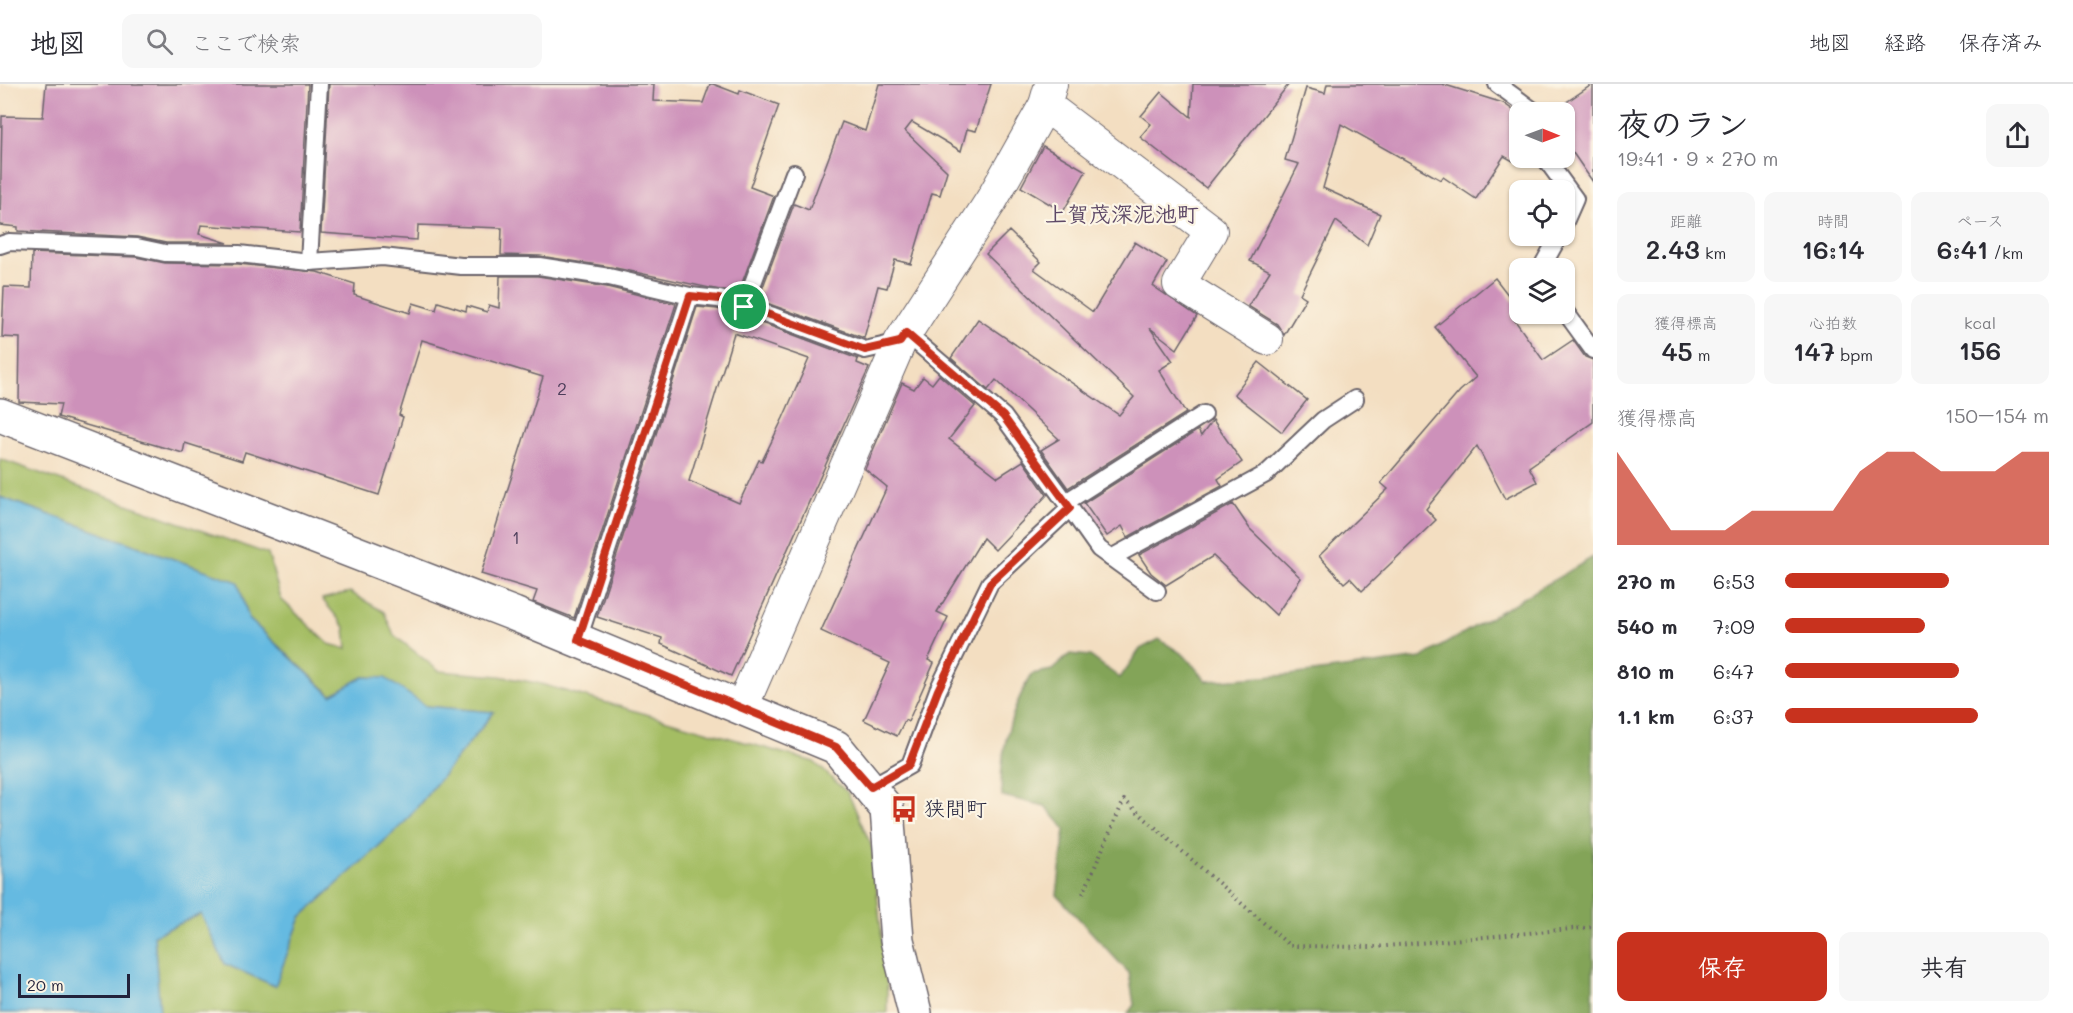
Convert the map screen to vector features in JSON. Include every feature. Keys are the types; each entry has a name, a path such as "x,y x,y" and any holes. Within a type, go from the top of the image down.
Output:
{"street":[{"path":"742,707 903,338 991,201 1048,95 1211,231 1179,284 1267,339"},
{"path":"0,415 578,640 836,747 887,809 897,940 915,1013"}],"lane":[{"path":"309,262 319,84"},
{"path":"1497,84 1521,102"},
{"path":"744,307 794,173"},
{"path":"0,245 9,242 137,247 165,253 240,254 309,262 382,257 461,266 539,266 609,277 690,296 719,299 865,350 903,338 1003,416 1099,549 1157,591"},
{"path":"578,640 690,296"},
{"path":"1574,324 1593,350"},
{"path":"1111,558 1266,474 1323,420 1355,399"},
{"path":"871,787 909,765 938,690 990,583 1068,505 1204,414"}],"path":[{"path":"1083,894 1124,800 1290,946 1376,947 1593,927"}],"green space":[{"path":"0,459 268,554 281,599 329,644 347,649 345,627 322,599 350,592 384,612 394,635 439,671 499,676 537,683 814,762 848,793 872,847 887,986 887,1013 160,1013 154,935 202,914 225,964 275,986 301,917 405,822 494,712 425,706 384,678 363,677 332,695 249,619 238,582 0,497"},
{"path":"1593,557 1593,1013 1128,1013 1134,1005 1129,973 1057,895 1065,829 1045,806 1002,796 1004,749 1012,717 1032,674 1052,670 1070,654 1090,656 1120,678 1140,649 1159,639 1184,655 1207,681 1290,675 1421,658"}],"water":[{"path":"0,497 238,582 249,619 331,695 363,677 385,678 426,706 494,712 405,822 301,917 275,986 225,964 201,914 154,935 160,1013 0,1013"}],"building":[{"path":"46,84 308,84 300,232 201,225 199,234 228,243 166,243 137,237 18,231 18,227 0,225 2,116 43,117"},
{"path":"329,84 654,84 653,101 703,103 710,84 713,84 739,94 740,90 779,105 750,187 774,196 738,294 611,267 540,256 501,255 502,228 418,225 417,240 321,233"},
{"path":"879,84 991,84 976,131 967,129 961,151 912,122 905,131 947,171 940,195 932,193 911,264 895,260 887,288 878,286 864,338 758,300 794,204 809,210 842,122 865,131"},
{"path":"1193,84 1289,84 1206,188 1140,137 1151,124 1141,116 1161,92 1191,117"},
{"path":"1327,84 1442,84 1503,103 1509,107 1509,159 1504,156 1476,199 1443,177 1441,180 1341,124 1323,188 1380,214 1367,245 1336,221 1300,294 1306,298 1284,335 1277,324 1248,306 1270,271 1250,261 1299,164 1285,160 1306,88 1325,93"},
{"path":"1593,84 1593,182 1575,156 1575,102 1567,102"},
{"path":"1043,146 1086,171 1063,212 1021,187"},
{"path":"1009,231 1041,262 1034,269 1093,312 1135,242 1167,262 1153,286 1197,316 1177,349 1150,328 1173,361 1159,370 1186,413 1068,488 1041,450 1059,439 996,380 988,390 951,358 978,319 1119,415 1134,397 986,254"},
{"path":"32,253 136,257 165,263 238,264 317,272 355,284 354,295 410,313 413,303 436,310 438,302 466,311 467,306 487,312 489,305 499,308 500,276 538,276 607,287 676,304 574,618 533,602 537,591 481,574 543,377 422,340 399,415 403,417 379,495 245,452 242,461 185,443 183,453 58,417 61,404 19,402 20,338 2,337 4,287 31,288"},
{"path":"1495,278 1509,296 1509,324 1517,324 1543,360 1573,340 1585,357 1593,360 1593,422 1529,467 1537,482 1505,499 1477,446 1426,509 1436,520 1362,591 1350,578 1344,583 1319,556 1388,489 1381,483 1460,391 1476,377 1435,327"},
{"path":"697,307 717,309 770,326 858,359 857,363 869,368 731,676 661,644 662,638 597,617","holes":["734,333 809,359 783,418 762,461 759,460 739,503 689,481"]},
{"path":"1259,362 1307,400 1282,432 1234,394"},
{"path":"939,375 975,406 949,439 998,477 1023,461 1047,495 995,550 983,538 937,612 948,617 928,660 934,663 908,722 905,720 897,736 864,720 890,663 821,631 887,487 865,469 902,383 914,389 923,377 932,384"},
{"path":"1213,420 1242,462 1218,479 1222,486 1128,537 1122,526 1107,536 1084,503 1198,430 1201,436"},
{"path":"1233,504 1250,529 1301,578 1276,615 1213,556 1166,585 1151,573 1139,555"}],"place":[{"name":"狭間町","path":"904,809"}],"district":[{"name":"上賀茂深泥池町","path":"1122,214"}],"route":[{"path":"690,296 719,299 744,307 865,350 900,342 906,333 1003,416 1070,508 990,583 938,690 909,765 871,787 836,747 578,640 690,296"}]}
